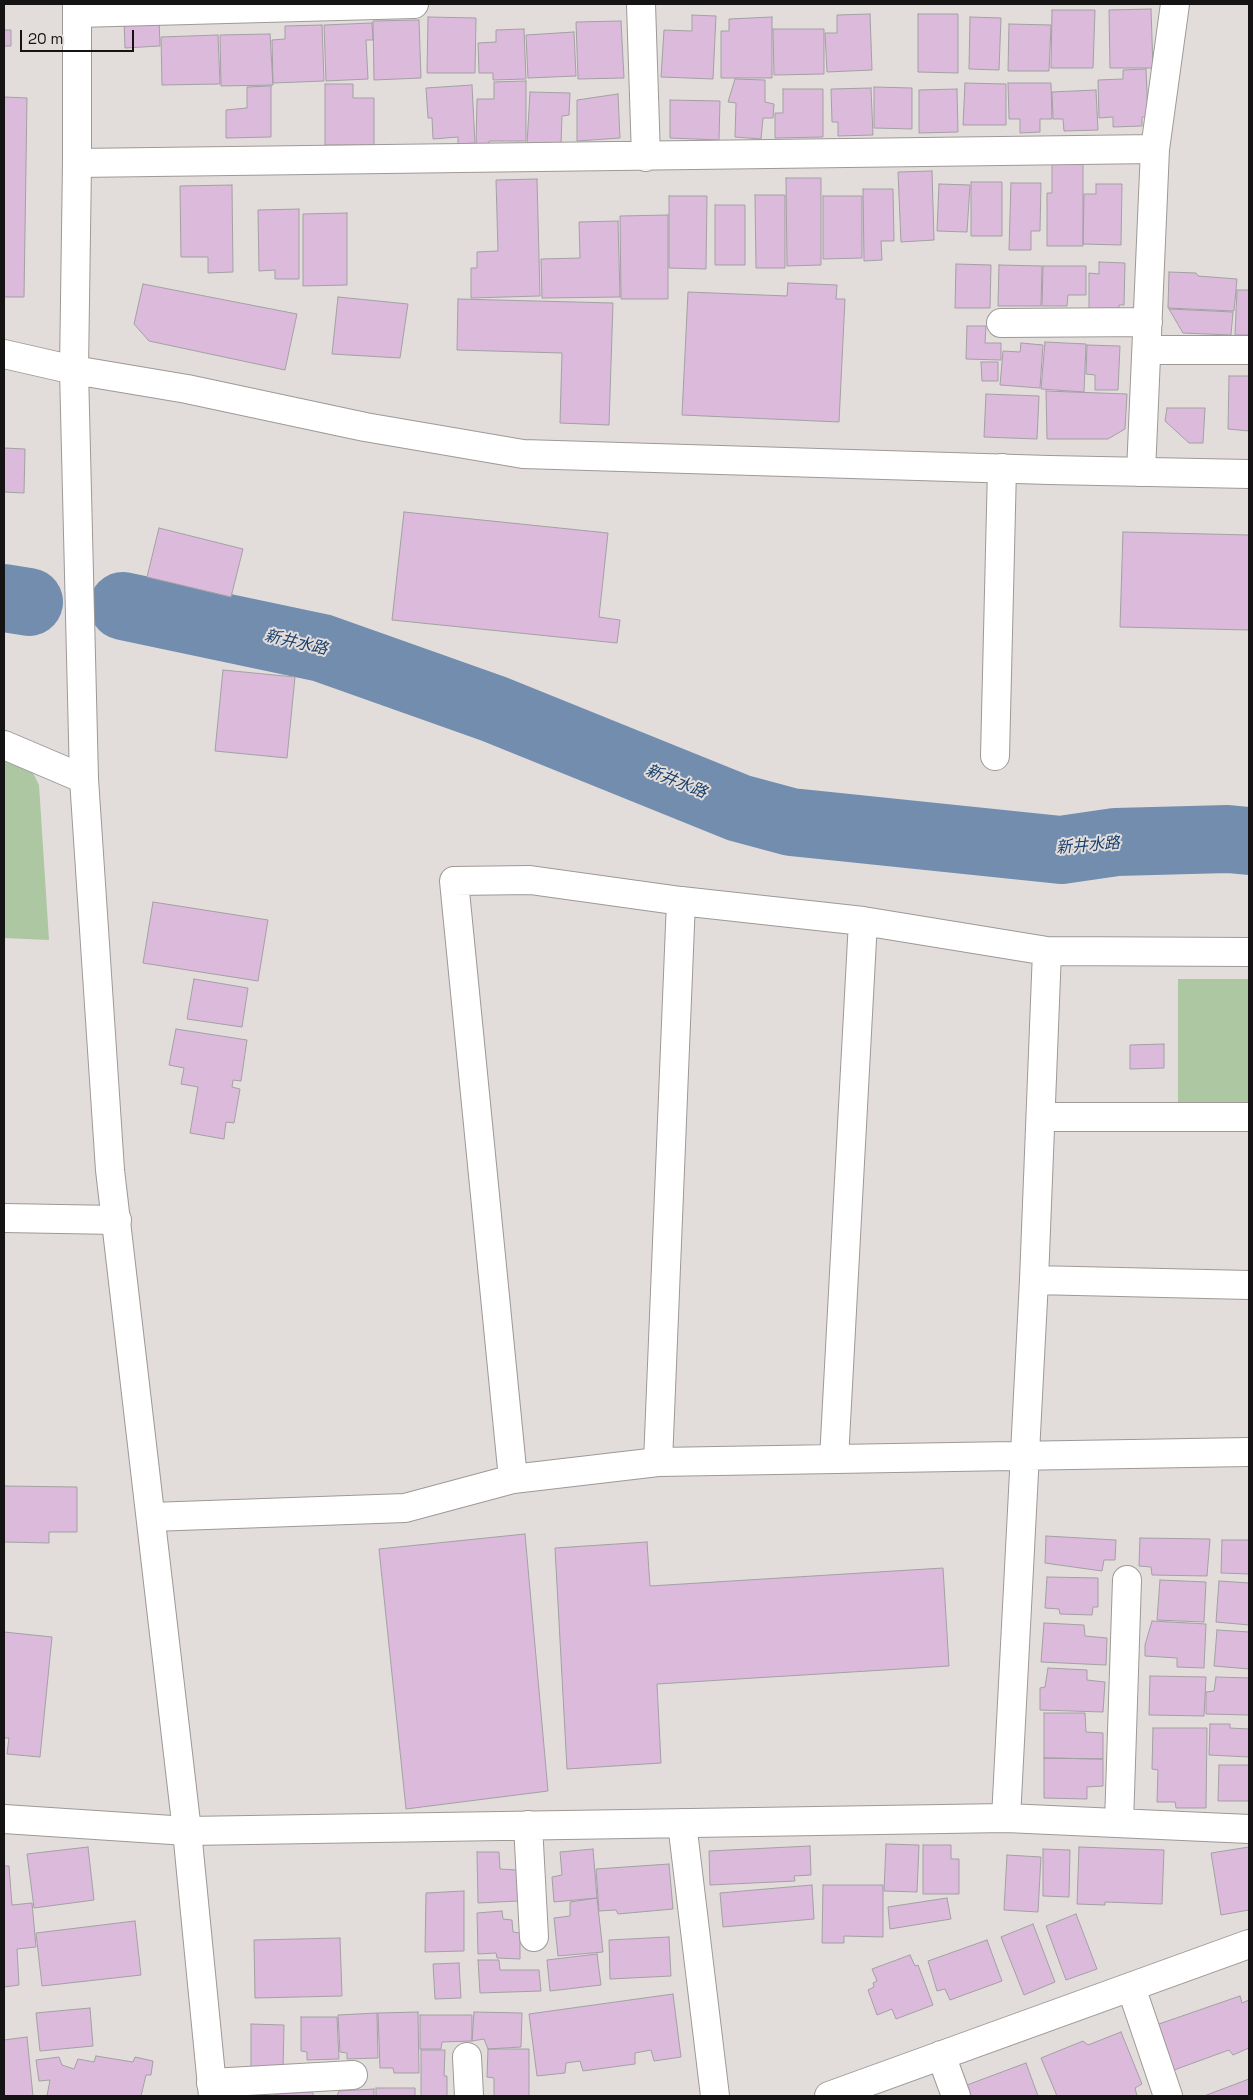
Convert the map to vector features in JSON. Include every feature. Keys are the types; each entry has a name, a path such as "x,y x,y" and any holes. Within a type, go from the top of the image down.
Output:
{"street":[{"path":"354,2075 212,2089 187,1831 110,1170 84,779 78,595 74,370 77,8 414,4"},
{"path":"641,4 646,157"},
{"path":"1141,472 1155,149 1175,4"},
{"path":"77,163 1155,149"},
{"path":"1001,323 1148,322"},
{"path":"1146,350 1249,350"},
{"path":"4,354 74,370 187,388 365,427 523,454 1249,474"},
{"path":"995,756 1002,468"},
{"path":"4,745 84,779"},
{"path":"512,1479 454,881 530,880 680,901 862,920 1047,951 1249,952"},
{"path":"658,1462 680,901"},
{"path":"834,1459 862,920"},
{"path":"1006,1818 1026,1456 1042,1117 1047,951"},
{"path":"1042,1117 1249,1117"},
{"path":"4,1218 117,1220"},
{"path":"1034,1280 1249,1284"},
{"path":"151,1517 405,1508 512,1479 658,1462 1249,1452"},
{"path":"1119,1823 1127,1580"},
{"path":"4,1819 187,1831 1006,1818 1249,1829"},
{"path":"682,1823 715,2096"},
{"path":"528,1825 534,1937"},
{"path":"828,2096 1249,1944"},
{"path":"1130,1987 1168,2096"},
{"path":"941,2056 956,2096"},
{"path":"467,2057 469,2096"}],"green space":[{"path":"4,761 33,773 39,785 49,940 4,938"},
{"path":"1178,979 1249,979 1249,1102 1178,1102"}],"building":[{"path":"1151,9 1153,68 1110,68 1109,10"},
{"path":"1052,10 1095,10 1093,68 1051,68"},
{"path":"870,14 872,70 827,72 825,33 837,33 837,15"},
{"path":"918,14 958,14 958,73 918,72"},
{"path":"692,15 716,16 713,79 661,77 664,30 692,31"},
{"path":"428,17 476,18 475,73 427,73"},
{"path":"772,17 772,78 721,78 721,31 729,31 729,19"},
{"path":"970,17 1001,18 999,70 969,69"},
{"path":"159,19 160,46 125,48 124,21"},
{"path":"419,20 421,78 374,80 373,21"},
{"path":"621,21 624,78 578,79 576,22"},
{"path":"372,23 373,40 366,40 368,79 326,81 324,25"},
{"path":"1009,24 1051,25 1049,71 1008,71"},
{"path":"322,25 324,81 273,83 272,40 285,39 285,26"},
{"path":"524,29 526,79 493,80 493,73 479,73 478,43 496,42 496,30"},
{"path":"773,29 824,29 824,74 774,75"},
{"path":"4,30 11,30 11,46 4,46"},
{"path":"574,32 576,76 528,78 526,35"},
{"path":"270,34 273,85 221,86 220,35"},
{"path":"218,35 220,84 162,85 161,37"},
{"path":"1146,69 1148,117 1142,117 1142,126 1113,127 1113,117 1099,118 1098,80 1123,79 1123,70"},
{"path":"735,79 765,80 765,102 774,104 773,118 763,118 761,139 735,137 736,103 728,102"},
{"path":"526,81 526,141 489,141 489,147 476,147 477,99 494,99 494,82"},
{"path":"965,83 1006,84 1006,125 963,125"},
{"path":"1008,83 1051,83 1052,119 1040,119 1040,132 1020,133 1020,119 1009,119"},
{"path":"325,84 353,84 353,98 374,98 374,145 325,145"},
{"path":"472,85 475,143 458,144 458,137 433,139 432,118 428,118 426,88"},
{"path":"271,86 271,137 226,138 226,110 247,108 247,87"},
{"path":"874,87 912,88 912,129 874,128"},
{"path":"871,88 873,135 838,136 838,122 832,122 831,89"},
{"path":"783,89 823,89 823,137 775,138 775,113 783,113"},
{"path":"957,89 958,132 919,133 919,90"},
{"path":"1096,90 1098,130 1064,131 1063,119 1053,119 1052,92"},
{"path":"530,92 570,93 569,115 562,116 561,144 527,144"},
{"path":"618,94 620,138 577,141 577,100"},
{"path":"4,97 27,98 24,297 4,297"},
{"path":"670,100 720,101 719,140 670,138"},
{"path":"1052,162 1083,162 1083,246 1047,246 1047,193 1052,193"},
{"path":"932,171 934,240 901,242 898,172"},
{"path":"786,178 821,178 821,265 787,266"},
{"path":"537,179 540,296 471,298 471,268 477,268 477,252 498,251 496,180"},
{"path":"971,182 1002,182 1002,236 971,236"},
{"path":"1011,183 1041,183 1040,231 1031,231 1031,250 1009,250"},
{"path":"939,184 970,185 967,232 937,231"},
{"path":"1096,184 1122,184 1121,245 1083,244 1084,194 1096,194"},
{"path":"232,185 233,272 208,273 208,257 181,257 180,186"},
{"path":"863,189 893,189 894,241 881,241 882,260 864,261"},
{"path":"755,195 785,195 785,268 756,268"},
{"path":"669,196 707,196 706,269 669,268"},
{"path":"823,196 862,196 862,258 823,259"},
{"path":"715,205 745,205 745,265 715,265"},
{"path":"299,209 299,279 275,279 275,270 259,271 258,210"},
{"path":"347,213 347,285 303,286 303,214"},
{"path":"668,215 668,299 621,299 620,216"},
{"path":"618,221 620,297 542,298 541,259 580,258 579,222"},
{"path":"1099,262 1125,263 1124,305 1119,305 1119,310 1089,310 1089,273 1099,274"},
{"path":"956,264 991,265 990,308 955,308"},
{"path":"999,265 1042,266 1041,306 998,306"},
{"path":"1043,266 1086,266 1086,295 1068,295 1067,306 1042,306"},
{"path":"1169,272 1196,273 1198,276 1237,279 1234,311 1168,308"},
{"path":"788,283 837,285 836,299 845,299 839,422 682,415 688,292 787,296"},
{"path":"143,284 297,314 285,370 149,341 134,324"},
{"path":"1237,290 1249,290 1249,335 1235,335"},
{"path":"338,297 408,304 400,358 332,354"},
{"path":"458,299 613,303 609,425 560,423 562,353 457,350"},
{"path":"1169,309 1233,312 1231,335 1183,333"},
{"path":"967,326 986,326 985,343 1001,343 1001,360 966,359"},
{"path":"1045,342 1086,344 1084,392 1041,389"},
{"path":"1021,343 1043,345 1040,388 1000,385 1003,351 1020,352"},
{"path":"1087,345 1120,346 1118,390 1095,390 1095,375 1086,374"},
{"path":"981,362 998,362 998,381 982,381"},
{"path":"1229,376 1249,376 1249,431 1228,429"},
{"path":"1046,391 1127,394 1125,429 1108,439 1047,439"},
{"path":"986,394 1039,396 1037,439 984,437"},
{"path":"1167,408 1205,408 1203,443 1189,443 1165,421"},
{"path":"4,448 25,449 24,493 4,492"},
{"path":"404,512 608,533 599,617 620,620 617,643 392,620"},
{"path":"159,528 243,549 231,597 147,577"},
{"path":"1123,532 1249,535 1249,630 1120,627"},
{"path":"223,670 295,677 287,758 215,751"},
{"path":"153,902 268,920 258,981 143,963"},
{"path":"194,979 248,988 242,1027 187,1019"},
{"path":"176,1029 247,1040 241,1081 233,1080 232,1087 240,1089 234,1123 226,1122 224,1139 190,1133 198,1087 181,1084 184,1068 169,1065"},
{"path":"1164,1044 1164,1068 1130,1069 1130,1045"},
{"path":"4,1486 77,1487 77,1532 49,1532 49,1543 4,1542"},
{"path":"525,1534 548,1791 406,1809 379,1549"},
{"path":"1046,1536 1116,1540 1115,1560 1104,1560 1102,1571 1045,1563"},
{"path":"1140,1538 1210,1539 1207,1576 1152,1575 1151,1567 1139,1566"},
{"path":"1222,1540 1249,1540 1249,1574 1221,1573"},
{"path":"647,1542 650,1586 943,1568 949,1666 657,1684 661,1763 567,1769 555,1548"},
{"path":"1047,1577 1098,1578 1098,1607 1093,1607 1092,1615 1060,1614 1059,1609 1045,1608"},
{"path":"1160,1580 1206,1582 1204,1622 1157,1620"},
{"path":"1219,1581 1249,1583 1249,1625 1216,1622"},
{"path":"1152,1621 1206,1624 1204,1668 1177,1667 1177,1658 1145,1656 1145,1645"},
{"path":"1044,1623 1084,1625 1085,1636 1107,1638 1106,1665 1041,1662"},
{"path":"1217,1630 1249,1632 1249,1669 1214,1666"},
{"path":"4,1632 52,1637 40,1757 7,1754 9,1738 4,1738"},
{"path":"1048,1668 1087,1670 1087,1680 1105,1682 1103,1712 1040,1710 1040,1688 1045,1687"},
{"path":"1150,1676 1206,1677 1204,1716 1149,1715"},
{"path":"1216,1677 1249,1678 1249,1715 1206,1714 1206,1692 1214,1691"},
{"path":"1044,1713 1085,1713 1086,1732 1103,1733 1103,1759 1044,1758"},
{"path":"1210,1724 1230,1724 1230,1728 1249,1729 1249,1757 1209,1755"},
{"path":"1153,1728 1207,1728 1206,1808 1176,1808 1175,1802 1157,1802 1158,1770 1152,1769"},
{"path":"1044,1758 1103,1759 1103,1786 1087,1787 1087,1799 1044,1798"},
{"path":"1219,1765 1249,1765 1249,1801 1218,1801"},
{"path":"886,1844 919,1845 917,1892 884,1891"},
{"path":"923,1845 951,1845 951,1859 959,1859 959,1894 923,1894"},
{"path":"810,1846 811,1875 794,1876 795,1881 710,1885 709,1851"},
{"path":"88,1847 94,1900 34,1908 27,1854"},
{"path":"1079,1847 1164,1850 1162,1904 1105,1902 1105,1905 1077,1904"},
{"path":"1249,1847 1249,1910 1221,1915 1211,1853"},
{"path":"593,1849 597,1898 554,1902 552,1877 562,1875 560,1852"},
{"path":"1043,1849 1070,1850 1069,1897 1043,1896"},
{"path":"477,1852 499,1852 500,1869 517,1870 518,1901 478,1903"},
{"path":"1007,1855 1041,1857 1038,1912 1004,1910"},
{"path":"669,1864 673,1909 618,1914 616,1910 599,1911 596,1869"},
{"path":"4,1866 9,1866 12,1905 32,1903 36,1947 17,1949 19,1985 4,1987"},
{"path":"812,1885 814,1919 723,1927 720,1893"},
{"path":"823,1885 883,1885 883,1937 844,1936 844,1943 822,1943"},
{"path":"464,1891 464,1951 425,1952 426,1893"},
{"path":"597,1898 603,1952 558,1956 554,1918 570,1916 570,1902"},
{"path":"947,1898 951,1919 890,1929 888,1907"},
{"path":"502,1911 503,1919 512,1920 513,1932 520,1933 520,1959 497,1958 496,1953 478,1954 477,1913"},
{"path":"1076,1914 1097,1969 1066,1980 1046,1926"},
{"path":"135,1921 141,1975 42,1986 36,1933"},
{"path":"1033,1924 1055,1982 1024,1995 1001,1937"},
{"path":"669,1937 671,1976 610,1979 609,1940"},
{"path":"340,1938 342,1996 255,1998 254,1940"},
{"path":"987,1940 1002,1981 950,2000 945,1989 937,1991 928,1961"},
{"path":"597,1954 601,1985 550,1991 547,1960"},
{"path":"910,1955 915,1966 918,1965 933,2005 896,2019 892,2009 877,2015 868,1990 874,1987 873,1983 877,1981 872,1969"},
{"path":"478,1960 499,1960 500,1970 539,1970 541,1991 480,1993"},
{"path":"459,1963 461,1998 435,1999 433,1964"},
{"path":"673,1994 681,2057 654,2061 651,2050 635,2053 635,2064 583,2071 580,2061 566,2063 565,2073 537,2076 529,2014"},
{"path":"1240,1996 1242,2003 1249,2000 1249,2048 1233,2055 1229,2050 1174,2070 1156,2025"},
{"path":"90,2008 93,2046 40,2051 36,2013"},
{"path":"418,2012 419,2073 394,2073 393,2068 380,2068 378,2013"},
{"path":"474,2012 522,2013 521,2047 488,2049 484,2039 472,2041"},
{"path":"377,2013 378,2058 347,2059 347,2053 340,2052 338,2015"},
{"path":"420,2015 472,2015 472,2041 442,2042 441,2049 420,2049"},
{"path":"301,2017 337,2017 339,2059 307,2060 307,2052 301,2051"},
{"path":"251,2024 284,2025 283,2071 251,2071"},
{"path":"1121,2032 1142,2084 1135,2088 1137,2096 1057,2096 1041,2058 1083,2041 1088,2045"},
{"path":"27,2037 33,2096 4,2096 4,2040"},
{"path":"488,2049 529,2049 529,2096 494,2096 494,2078 487,2077"},
{"path":"421,2050 445,2050 444,2076 447,2076 447,2096 421,2096"},
{"path":"96,2056 133,2062 135,2057 153,2061 151,2075 146,2075 141,2096 47,2096 50,2080 39,2081 36,2060 59,2057 62,2065 74,2069 78,2059 94,2062"},
{"path":"1026,2063 1038,2096 971,2096 967,2085"},
{"path":"1249,2079 1249,2096 1204,2096"},
{"path":"376,2088 415,2088 415,2096 376,2096"},
{"path":"374,2089 374,2096 337,2096 339,2091"},
{"path":"312,2092 314,2096 275,2096 275,2094"}],"waterway":[{"name":"新井水路","path":"4,598 29,602"},
{"name":"新井水路","path":"123,606 322,648 494,709 739,808 791,822 1061,850 1116,842 1228,839 1249,841"}]}
